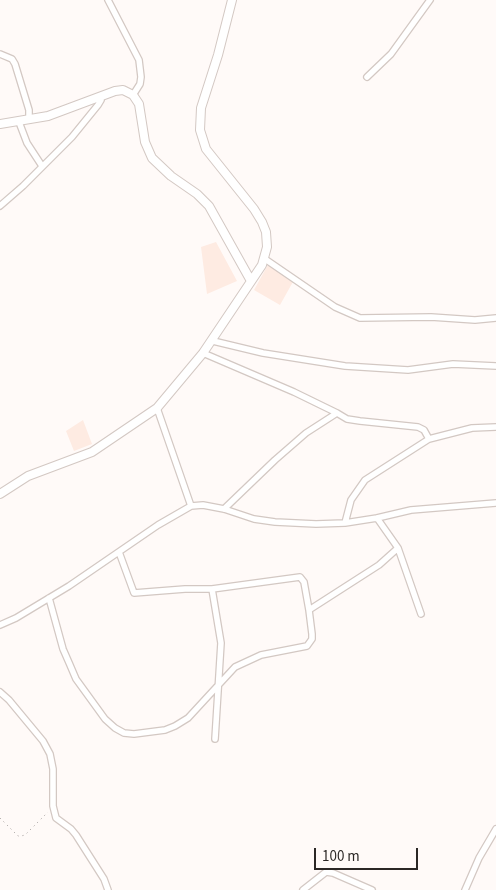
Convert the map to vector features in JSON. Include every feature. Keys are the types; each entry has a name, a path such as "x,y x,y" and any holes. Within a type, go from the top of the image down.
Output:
{"street":[{"path":"108,0 139,60 140,84 133,95"},
{"path":"0,494 28,476 92,452 158,408 213,340 265,259 267,239 262,222 254,209 206,149 200,130 201,108 218,55 232,0"},
{"path":"367,77 391,54 430,0"},
{"path":"0,54 12,59 15,64 29,110 28,120"},
{"path":"0,124 48,116 120,90 133,95 139,104 145,142 152,158 171,176 197,194 209,206 251,281"},
{"path":"0,206 24,186 82,125 98,105 101,100 100,98"},
{"path":"18,122 27,143 42,166"},
{"path":"265,259 335,306 360,318 431,317 476,320 496,318"},
{"path":"213,340 263,353 345,366 408,370 453,364 496,366"},
{"path":"203,353 294,392 347,419 418,428 424,430 429,439"},
{"path":"158,408 191,506"},
{"path":"224,509 306,433 337,413"},
{"path":"346,523 351,500 365,480 429,439 472,428 496,427"},
{"path":"0,625 16,618 49,598 158,525 191,506 203,505 224,509 254,519 275,522 346,523 411,510 496,503"},
{"path":"377,518 398,548 421,614"},
{"path":"309,610 379,565 398,548"},
{"path":"49,598 63,649 76,679 105,719 119,730 134,734 153,733 176,726 188,718 235,667 261,655 307,646 312,639 304,582 300,577 212,589 134,593 119,552"},
{"path":"212,589 221,643 216,739"},
{"path":"0,692 44,741 50,754 53,806 56,818 71,829 104,879 108,890"},
{"path":"465,890 479,858 496,829"},
{"path":"303,890 326,872 333,873 372,890"}],"path":[{"path":"0,818 18,836 21,836 53,806"}],"shaded area":[{"path":"216,242 237,281 207,294 201,247"},
{"path":"269,263 294,280 280,305 254,290"},
{"path":"83,420 92,444 74,451 66,431"}]}
